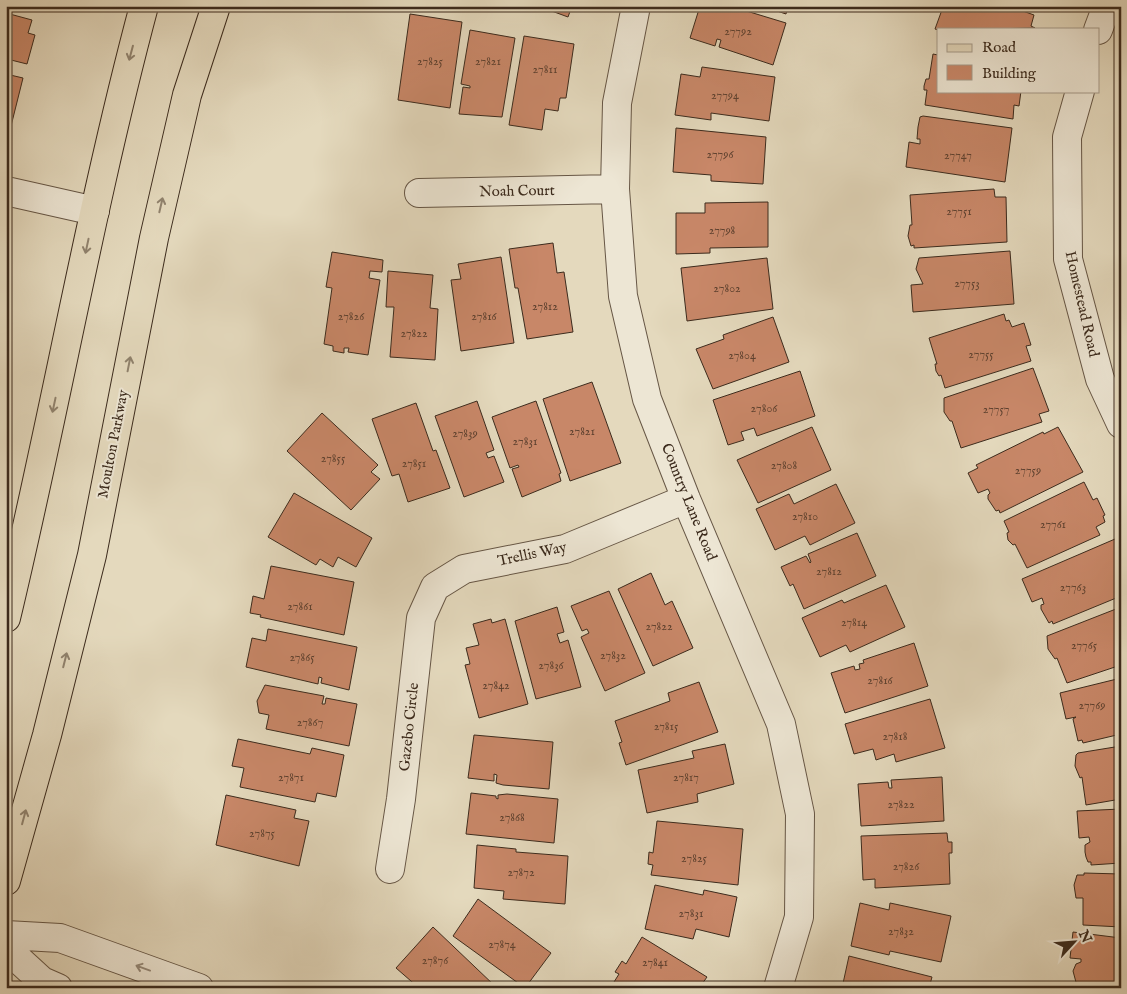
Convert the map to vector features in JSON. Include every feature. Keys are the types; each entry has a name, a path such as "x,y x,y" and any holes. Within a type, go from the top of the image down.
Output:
{"main road":[{"path":"6,618 33,504 117,108 144,6"},
{"name":"Moulton Parkway","path":"6,881 47,735 92,555 154,238 187,95 216,6"}],"street":[{"name":"Country Lane Road","path":"636,6 617,104 615,189 623,296 647,399 686,499 781,724 800,814 799,917 778,988"},
{"path":"1099,28 1107,6"},
{"name":"Homestead Road","path":"1080,92 1067,137 1068,259 1100,379 1121,424"},
{"name":"Noah Court","path":"419,194 615,189"},
{"path":"6,191 95,210"},
{"name":"Trellis Way","path":"435,587 464,568 565,549 686,499"},
{"name":"Gazebo Circle","path":"390,868 401,799 421,618 435,587"},
{"path":"6,935 60,938 198,988"},
{"path":"6,948 42,981 58,988"}],"building":[{"path":"538,6 572,6 568,17"},
{"path":"700,6 730,6 786,23 773,65 719,47 721,40 717,39 715,46 690,38"},
{"path":"762,6 788,6 786,14"},
{"path":"940,6 1009,6 1034,15 1031,26 1035,28 937,28 937,30 935,29 943,7"},
{"path":"6,13 32,20 28,33 35,35 27,64 7,59 6,61"},
{"path":"410,14 462,22 450,108 398,100"},
{"path":"470,30 515,38 502,117 459,114 463,87 470,88 470,86 461,84"},
{"path":"524,36 574,44 566,98 560,98 558,111 545,109 542,130 509,125"},
{"path":"933,54 937,55 937,92 1021,92 1019,106 1014,105 1013,119 925,105 927,90 924,90 924,86 926,79 929,79"},
{"path":"702,67 775,77 769,121 711,113 711,120 675,115 681,74 700,77"},
{"path":"6,74 23,78 10,130 6,129"},
{"path":"920,117 1012,128 1005,182 906,167 909,142 920,144 920,139 917,139 918,127"},
{"path":"676,128 766,137 763,184 711,181 711,175 673,172"},
{"path":"994,189 995,197 1006,197 1007,242 914,248 914,245 911,246 908,236 910,225 912,225 910,195"},
{"path":"768,202 768,247 710,248 710,253 676,254 676,213 705,213 705,203"},
{"path":"553,243 557,273 564,272 573,332 527,339 518,288 515,288 509,249"},
{"path":"1010,251 1014,304 913,312 911,285 923,284 916,269 919,258"},
{"path":"332,252 383,260 382,272 370,271 369,278 380,280 368,355 348,352 349,348 344,348 344,353 333,351 333,346 324,344 332,288 326,287"},
{"path":"501,257 514,343 461,351 451,280 461,279 458,264"},
{"path":"767,258 773,309 687,321 681,268"},
{"path":"388,271 433,275 430,308 438,309 435,360 390,357 394,307 386,307"},
{"path":"1004,314 1006,321 1009,320 1012,327 1024,323 1031,345 1026,346 1031,361 945,388 941,375 939,376 936,371 935,364 937,364 929,338"},
{"path":"773,317 789,362 713,389 696,349 724,339 723,335"},
{"path":"1033,368 1049,411 1039,414 1042,422 961,448 952,421 944,412 944,398"},
{"path":"800,371 815,416 757,436 754,428 741,432 744,440 728,445 713,400"},
{"path":"592,382 621,463 570,481 543,399"},
{"path":"477,401 494,450 486,453 488,458 494,456 504,482 464,497 435,416"},
{"path":"536,401 561,473 559,474 561,481 522,497 512,469 519,467 518,465 510,468 492,417"},
{"path":"416,403 433,451 436,450 450,488 408,502 399,474 392,476 372,419"},
{"path":"322,413 378,465 371,472 380,479 351,510 287,451"},
{"path":"812,427 831,470 758,503 737,460"},
{"path":"1058,427 1083,472 1000,513 999,510 996,511 988,499 990,493 988,489 978,493 968,473 978,468 976,465 1043,432 1044,434"},
{"path":"1084,482 1093,500 1097,498 1105,515 1103,516 1105,522 1096,527 1100,535 1027,568 1015,544 1013,545 1008,540 1007,533 1009,532 1004,521"},
{"path":"836,484 855,523 810,545 805,536 775,550 756,509 789,494 794,504"},
{"path":"294,493 372,538 356,567 338,557 333,567 320,559 316,565 268,537"},
{"path":"857,533 876,576 804,609 793,584 790,586 781,567 806,556 810,563 808,554"},
{"path":"1115,539 1121,552 1121,596 1053,624 1052,621 1049,623 1041,609 1041,605 1044,604 1042,598 1032,602 1022,579"},
{"path":"271,566 354,582 344,635 260,617 261,615 250,613 253,596 264,599"},
{"path":"651,573 665,605 672,601 693,648 653,666 618,589"},
{"path":"886,585 905,627 850,652 846,645 820,657 802,618 842,600 844,603"},
{"path":"609,591 645,673 605,691 581,637 589,633 587,629 582,631 571,606"},
{"path":"557,607 564,632 557,634 560,643 568,640 581,687 536,699 515,621"},
{"path":"1121,607 1121,665 1067,683 1057,658 1055,659 1048,649 1047,636"},
{"path":"491,619 492,623 505,619 528,704 479,718 465,665 470,664 466,648 479,645 473,624"},
{"path":"268,629 357,647 349,690 321,683 322,678 319,677 318,684 246,667 252,638 266,641"},
{"path":"914,643 928,686 845,713 831,673 854,666 855,670 860,669 859,664 864,663 863,660"},
{"path":"1121,678 1121,734 1083,743 1082,740 1078,741 1073,719 1076,717 1066,719 1060,693"},
{"path":"699,682 718,732 626,765 619,743 622,742 615,721 670,701 668,693"},
{"path":"265,685 324,696 322,704 325,704 326,698 357,704 349,746 266,729 269,715 259,713 257,701"},
{"path":"930,699 945,748 896,762 894,754 876,760 873,749 854,754 845,724"},
{"path":"474,735 553,742 549,789 503,785 496,783 497,775 494,774 494,781 468,778"},
{"path":"238,739 310,754 312,748 344,755 336,797 317,793 315,802 240,787 244,768 232,766"},
{"path":"725,744 734,784 697,794 698,802 647,813 638,770 694,758 692,751"},
{"path":"1121,746 1121,799 1086,805 1082,777 1080,778 1075,766 1076,755 1078,753"},
{"path":"942,777 944,821 861,826 858,784 888,782 889,788 892,788 891,780"},
{"path":"471,793 496,796 498,799 498,795 507,794 558,799 554,843 466,834"},
{"path":"226,795 296,810 294,818 309,821 299,866 216,845"},
{"path":"1121,809 1121,863 1091,865 1085,852 1085,845 1090,842 1089,837 1079,838 1077,811"},
{"path":"657,821 743,829 738,885 651,875 653,865 648,864 649,852 653,853"},
{"path":"947,833 948,842 952,842 952,853 949,853 950,884 875,888 875,879 863,880 861,836"},
{"path":"477,845 516,849 516,852 568,856 565,904 503,899 504,891 474,888"},
{"path":"1084,873 1121,874 1121,927 1083,925 1083,898 1076,898 1074,885 1077,875 1084,875"},
{"path":"655,885 703,895 704,890 737,897 729,937 696,929 693,939 645,929"},
{"path":"478,899 551,953 525,988 453,936"},
{"path":"860,903 889,910 890,903 951,916 941,962 890,951 889,955 851,946"},
{"path":"433,927 496,987 419,988 396,968"},
{"path":"1073,932 1121,938 1121,988 1077,986 1073,971 1076,964 1081,962 1081,959 1070,958"},
{"path":"642,937 707,977 702,984 708,988 623,988 614,982 619,974 615,972 622,961 626,964"},
{"path":"849,956 932,977 929,988 842,988"}]}
